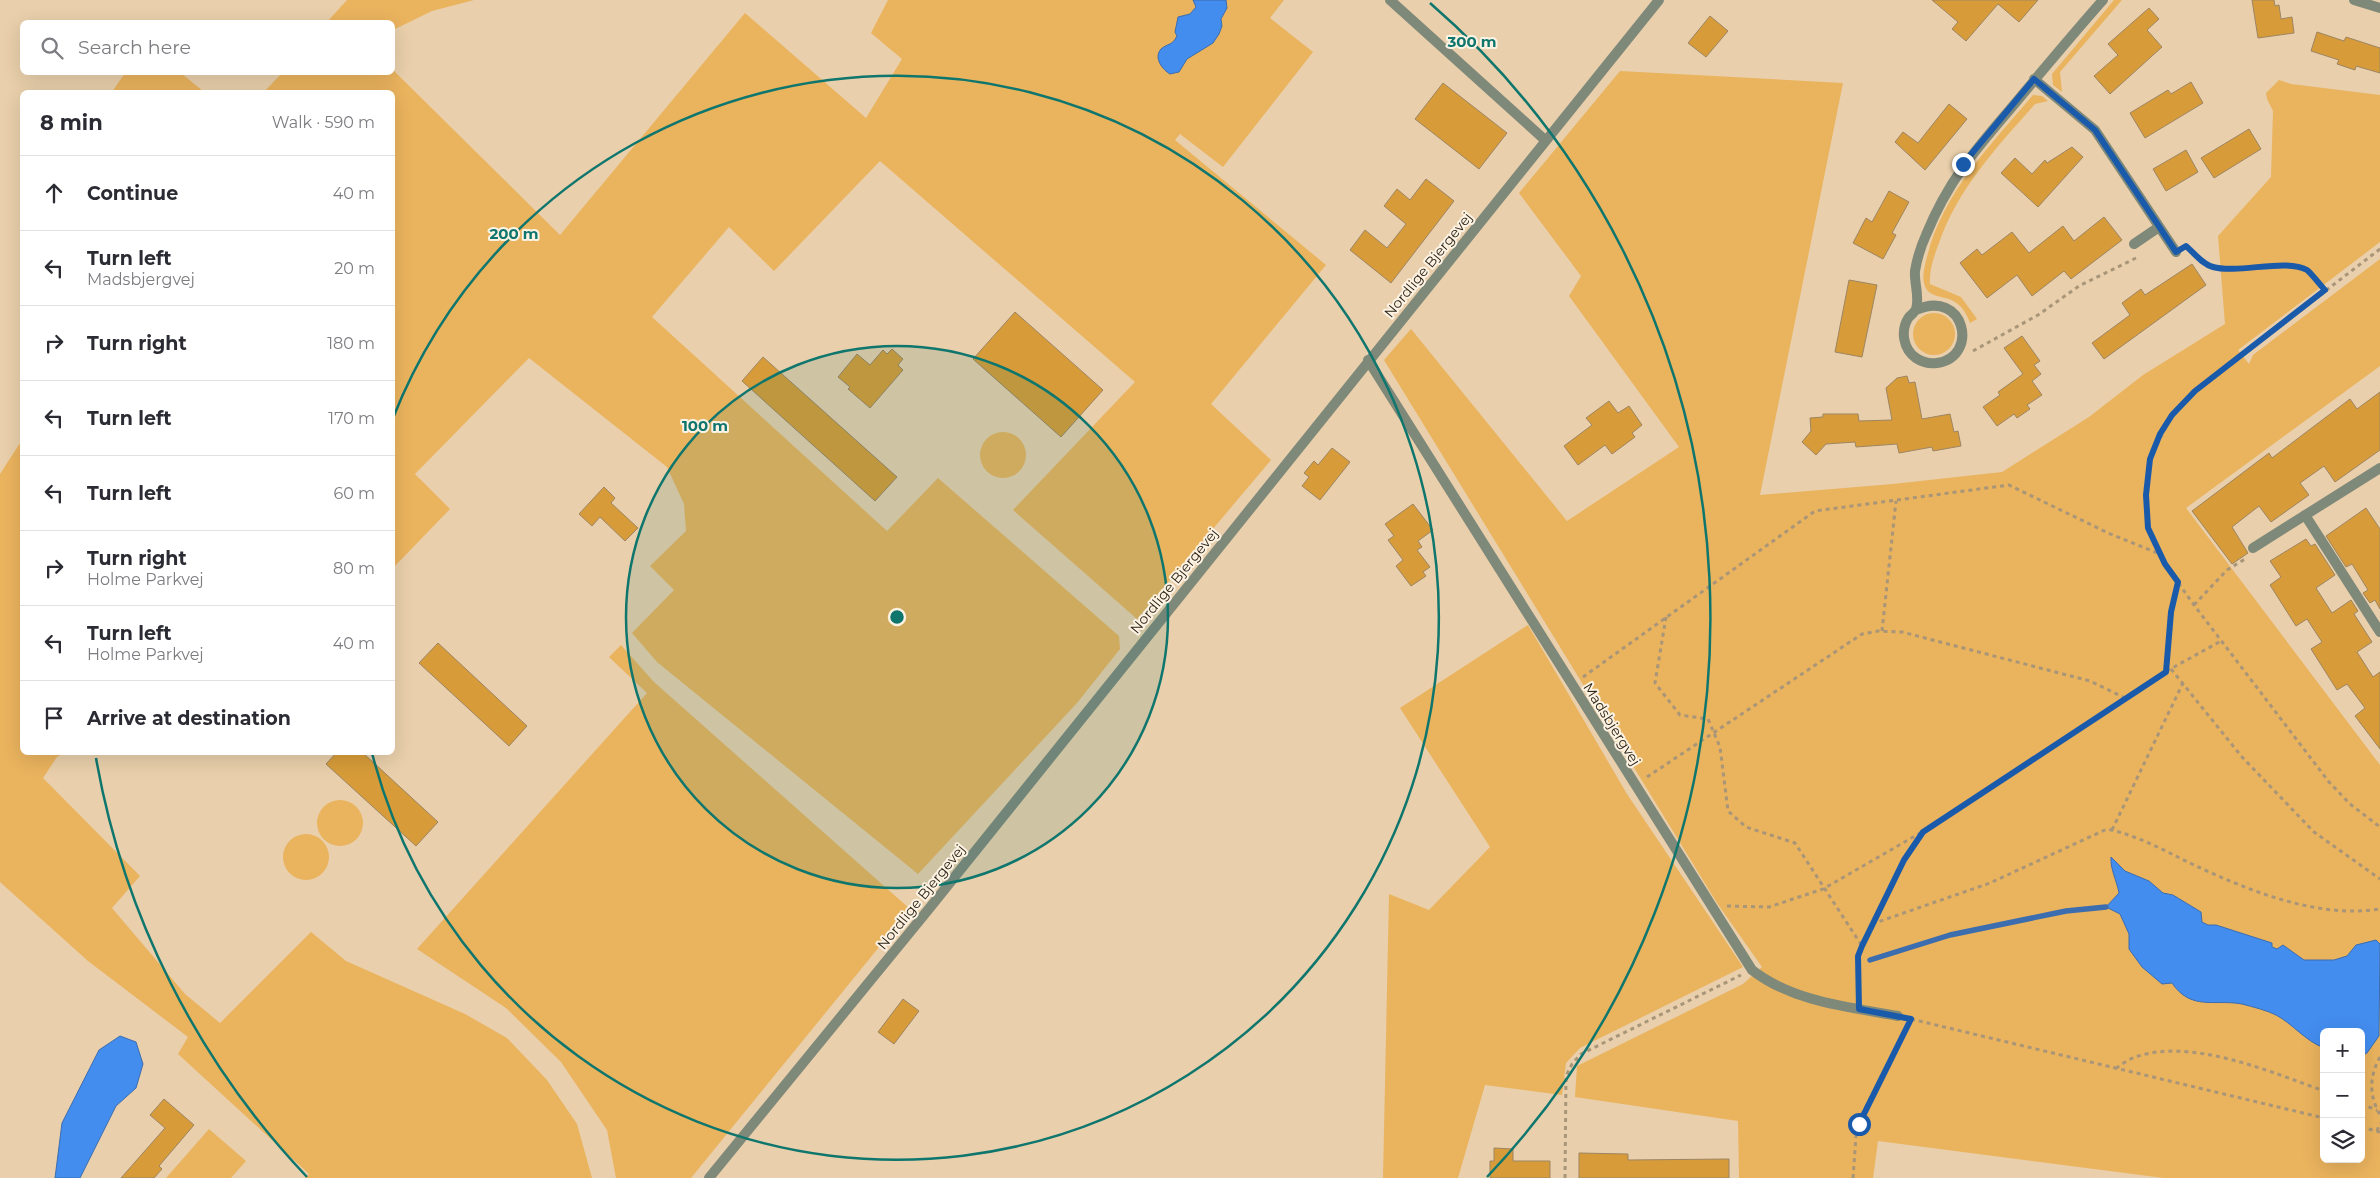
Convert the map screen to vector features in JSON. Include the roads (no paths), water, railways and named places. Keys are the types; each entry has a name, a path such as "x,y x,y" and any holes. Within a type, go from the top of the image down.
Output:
{"street":[{"path":"1390,0 1545,140"},
{"name":"Nordlige Bjergevej","path":"709,1178 928,910 1659,0"},
{"path":"1916,310 1926,305 1936,305 1947,308 1955,314 1961,323 1963,333 1961,344 1950,358 1942,362 1924,362 1915,358 1909,351 1904,333 1905,324 1916,310 1915,271 1923,241 1939,204 1963,164 2103,0"},
{"path":"2354,0 2380,8"},
{"path":"2034,79 2095,130 2176,252"},
{"path":"2134,244 2159,227"},
{"name":"Madsbjergvej","path":"1368,360 1752,970 1778,987 1825,1002 1898,1016"},
{"path":"2253,548 2380,468"},
{"path":"2305,516 2380,632"}],"water":[{"path":"1193,0 1226,0 1227,8 1221,19 1222,26 1213,43 1187,59 1179,72 1170,74 1158,60 1159,52 1163,47 1172,43 1177,36 1175,32 1178,17 1190,14 1196,7"},
{"path":"2111,857 2125,871 2149,881 2163,893 2173,895 2201,912 2202,922 2208,925 2216,925 2272,943 2272,947 2277,949 2283,945 2304,960 2334,960 2347,956 2356,945 2376,940 2380,944 2379,1036 2365,1054 2365,1028 2320,1028 2320,1046 2272,1013 2242,1004 2195,1001 2179,992 2172,983 2162,984 2142,967 2129,949 2129,934 2120,914 2106,907 2119,893"},
{"path":"120,1036 136,1042 143,1064 136,1088 116,1106 80,1178 55,1178 62,1123 99,1050"}],"waterway":[{"path":"1870,960 1950,935 2066,911 2106,907"}]}
